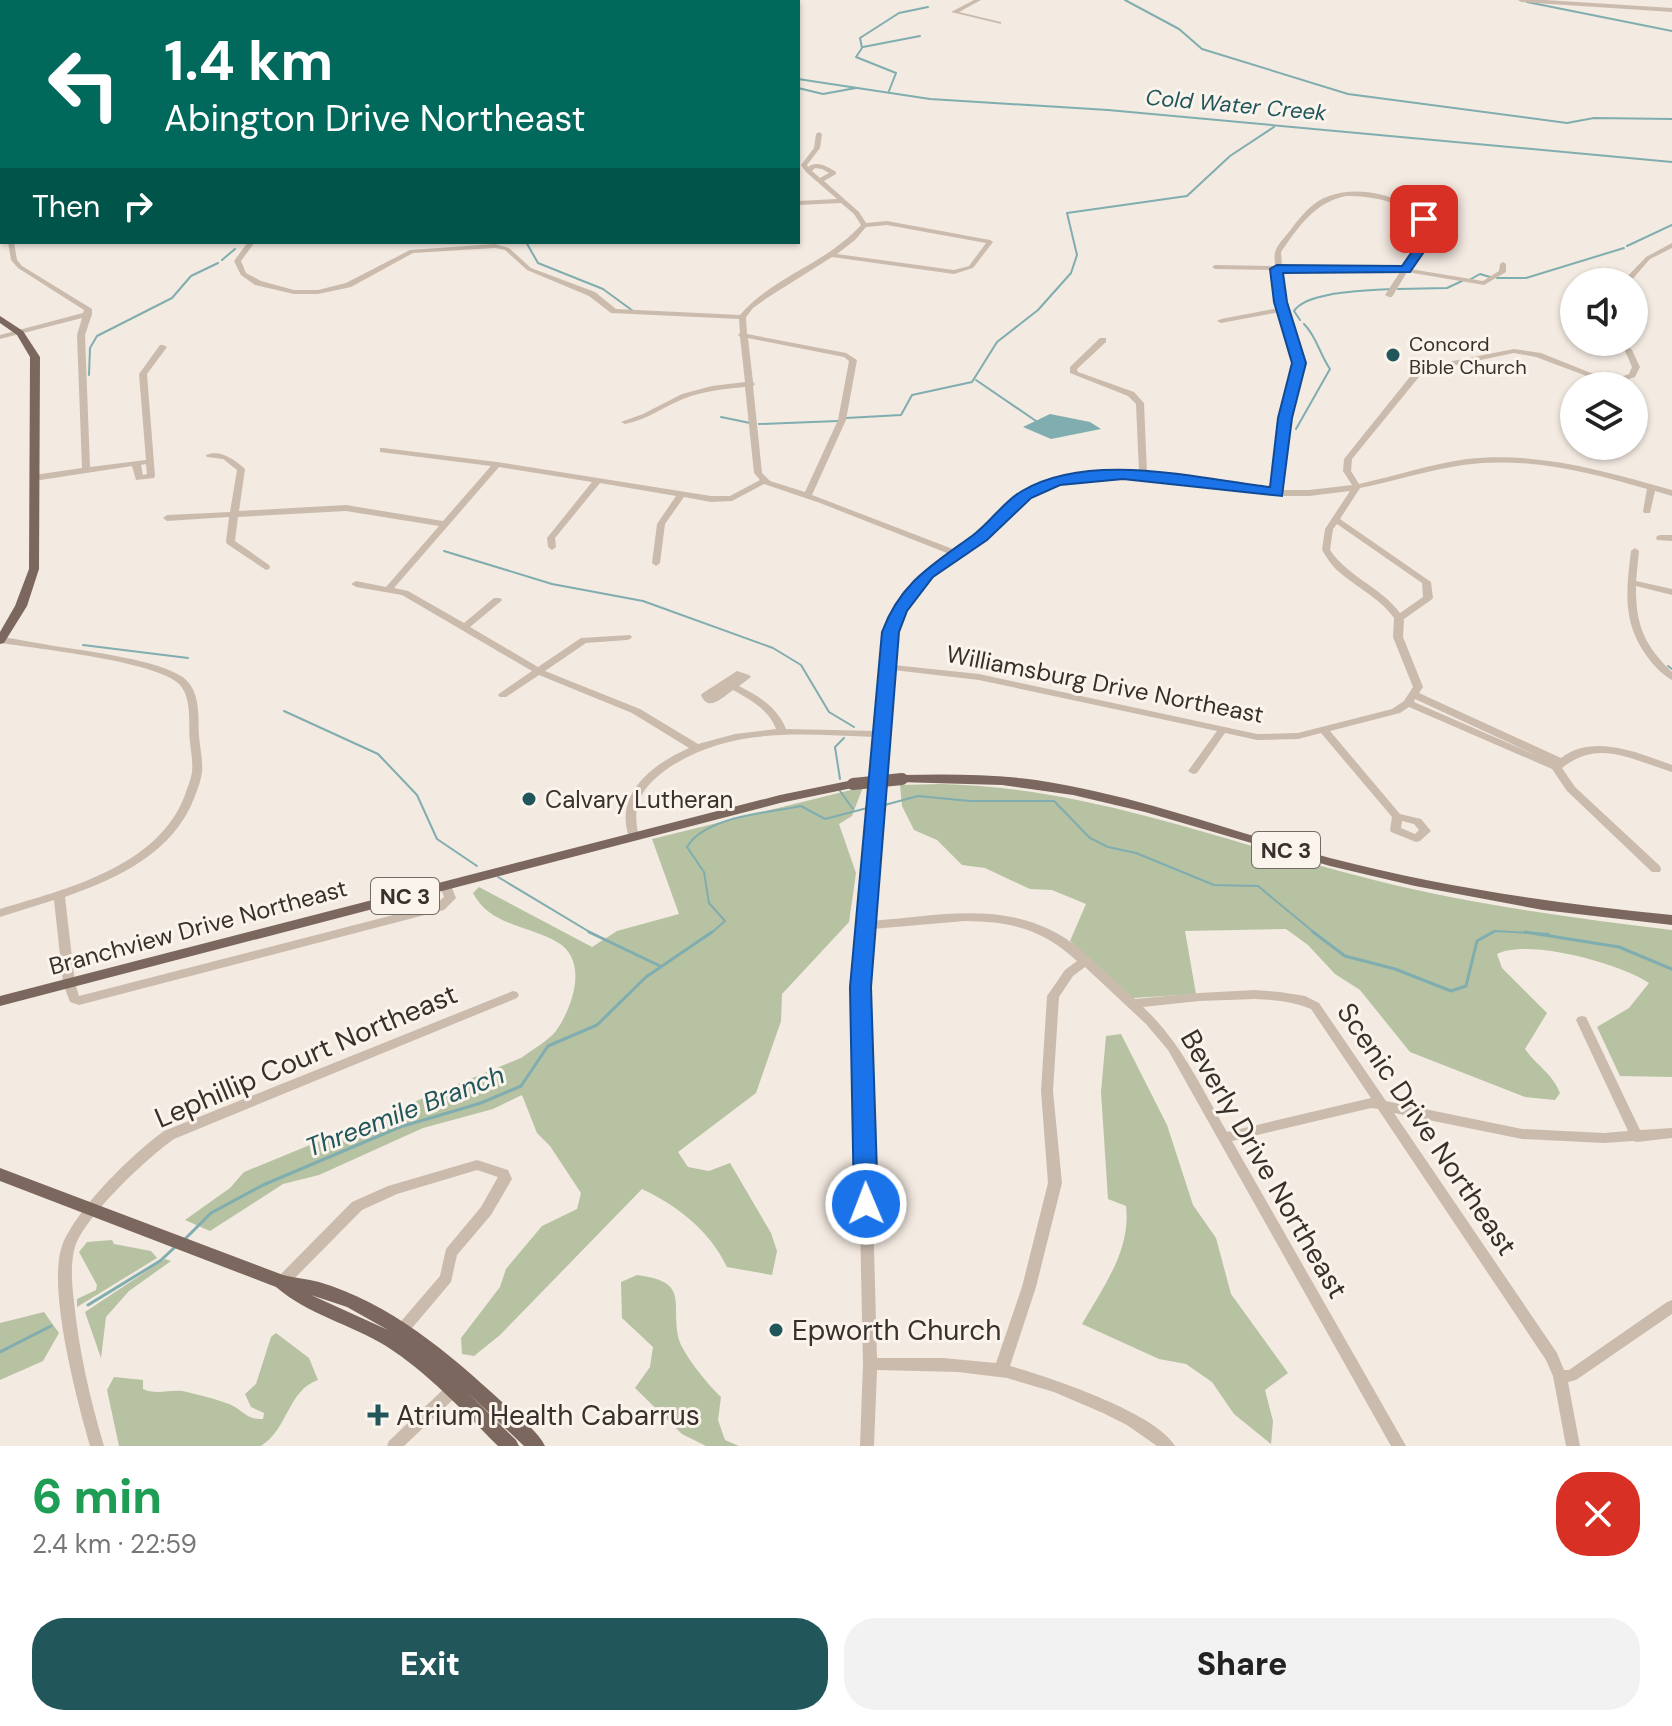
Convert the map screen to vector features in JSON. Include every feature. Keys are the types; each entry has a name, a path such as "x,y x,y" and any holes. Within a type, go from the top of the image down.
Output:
{"main road":[{"path":"0,319 35,357 36,541 33,574 21,606 0,641"},
{"name":"Branchview Drive Northeast","path":"0,1001 634,837 853,784 902,779 973,779 1045,786 1122,803 1391,876 1523,901 1672,920"},
{"path":"0,1174 282,1282 306,1284 402,1330 460,1384 536,1446"},
{"path":"282,1282 296,1295 358,1322 460,1384 510,1446"}],"street":[{"path":"978,0 954,12 999,23"},
{"path":"1521,0 1611,3 1672,10"},
{"path":"819,134 817,148 804,165 860,217 864,225"},
{"path":"808,171 816,165 833,171 833,175 820,181"},
{"path":"1277,493 1285,418 1299,363 1283,309 1277,269 1278,252 1319,203 1352,195 1399,203 1430,224 1431,233 1389,295"},
{"path":"800,203 843,201"},
{"path":"830,255 954,272 971,267 990,242 887,223 864,225 830,255 751,307 742,317 757,468 764,481 958,554"},
{"path":"11,244 14,260 20,267 79,303 88,314"},
{"path":"250,244 237,261 243,274 258,283 298,292 335,290 407,253 451,244 503,248 524,266 587,291 614,311 742,317"},
{"path":"1639,268 1648,258 1672,245"},
{"path":"1215,267 1405,270 1484,283 1502,272 1503,264"},
{"path":"1221,321 1283,309"},
{"path":"0,339 88,314"},
{"path":"86,470 81,335 88,314"},
{"path":"742,335 846,355 853,360 842,420 808,495"},
{"path":"1103,340 1073,369 1074,373 1131,394 1140,403 1143,476"},
{"path":"136,463 139,478 147,480 151,476 143,374 163,347"},
{"path":"1357,487 1347,471 1348,459 1417,371 1514,351 1538,355 1590,377 1619,380 1632,375 1636,367 1631,356"},
{"path":"625,422 652,415 674,400 693,393 751,384"},
{"path":"383,450 497,464 681,495 732,498 764,481"},
{"path":"210,455 225,457 241,469 230,542 266,567"},
{"path":"867,1446 870,1364 861,1015 863,926 887,667 894,620 908,594 928,574 958,554 1015,503 1037,488 1087,475 1143,476 1277,493 1357,487 1450,465 1500,459 1561,465 1672,493"},
{"path":"34,478 149,461"},
{"path":"388,590 497,464"},
{"path":"552,547 551,538 597,481"},
{"path":"1357,487 1326,538 1330,558 1386,602 1399,618 1398,637 1418,681 1412,699 1559,764 1571,789 1656,869"},
{"path":"1647,511 1652,487"},
{"path":"656,563 661,524 681,495"},
{"path":"167,518 346,508 445,524"},
{"path":"1335,519 1426,582 1428,598 1399,618"},
{"path":"1660,538 1672,538"},
{"path":"1635,551 1630,601 1639,640 1649,657 1672,677"},
{"path":"1631,582 1672,592"},
{"path":"356,584 410,595 538,671 636,711 697,748"},
{"path":"464,628 497,600"},
{"path":"503,695 584,640 627,637"},
{"path":"0,641 166,672 180,679 189,691 197,775 184,808 153,846 131,865 98,882 0,913"},
{"name":"Williamsburg Drive Northeast","path":"887,667 953,672 1222,731 1276,738 1387,714 1412,699"},
{"path":"734,687 751,695 776,717 782,731"},
{"path":"1324,730 1397,817"},
{"path":"634,837 629,816 635,795 662,767 697,748 742,734 782,731 881,734"},
{"path":"1193,771 1222,731"},
{"path":"1559,764 1599,748 1672,769"},
{"path":"59,895 69,983 74,999 92,998 440,907 450,898 446,886"},
{"name":"Beverly Drive Northeast","path":"863,926 966,916 1010,920 1053,936 1132,1004 1165,1037 1399,1446"},
{"path":"1001,1371 1025,1301 1055,1183 1047,1091 1053,996 1069,973 1085,961"},
{"name":"Lephillip Court Northeast","path":"97,1446 67,1305 64,1264 75,1233 140,1158 169,1135 513,995"},
{"name":"Scenic Drive Northeast","path":"1132,1004 1275,995 1300,997 1318,1010 1552,1357 1560,1376 1573,1446"},
{"path":"1582,1020 1637,1137"},
{"path":"1225,1138 1364,1104 1382,1104 1522,1134 1637,1137 1672,1133"},
{"path":"282,1282 357,1206 393,1190 477,1165 503,1174 505,1179 486,1211 451,1253 446,1278 402,1330"},
{"path":"1560,1376 1571,1376 1672,1306"},
{"path":"870,1364 955,1365 1001,1371 1109,1408 1149,1430 1168,1446"},
{"path":"394,1446 460,1384"}],"green space":[{"path":"941,784 1053,795 1162,820 1324,867 1451,897 1561,916 1672,930 1672,1077 1620,1076 1597,1027 1629,1008 1649,983 1597,961 1552,951 1530,949 1497,954 1502,968 1547,1013 1525,1049 1557,1086 1560,1093 1555,1100 1525,1097 1410,1052 1360,990 1335,974 1308,945 1286,929 1185,931 1196,994 1133,998 1070,941 1086,904 1052,890 1030,889 985,868 962,865 937,840 914,830 902,806 900,785"},
{"path":"863,787 852,816 839,824 856,873 849,922 782,994 781,1021 756,1093 678,1152 688,1167 709,1171 730,1163 771,1233 777,1251 772,1275 727,1267 712,1242 692,1221 642,1189 500,1335 474,1356 462,1354 461,1338 500,1287 506,1269 542,1226 577,1209 581,1193 550,1146 537,1133 522,1095 493,1109 423,1128 319,1175 283,1184 210,1231 185,1220 230,1188 244,1172 521,1058 556,1031 572,997 575,984 573,960 557,942 510,924 489,912 473,893 479,887 592,947 617,931 679,914 652,839"},
{"path":"1121,1034 1167,1125 1193,1205 1216,1238 1231,1294 1288,1373 1265,1390 1273,1421 1271,1444 1234,1414 1212,1382 1186,1364 1159,1359 1082,1324 1107,1282 1124,1238 1126,1206 1108,1199 1101,1092 1106,1036"},
{"path":"112,1240 114,1244 151,1251 157,1258 77,1307 77,1299 96,1290 97,1285 79,1252 87,1242"},
{"path":"165,1259 171,1261 129,1291 106,1317 101,1358 85,1312"},
{"path":"637,1275 664,1282 671,1288 676,1302 680,1342 696,1368 721,1397 718,1420 725,1440 739,1446 706,1446 682,1434 635,1388 650,1367 653,1347 622,1318 621,1282"},
{"path":"44,1312 59,1333 43,1361 0,1380 0,1323"},
{"path":"276,1333 309,1358 318,1380 300,1392 277,1430 261,1446 119,1446 107,1390 114,1377 143,1380 143,1389 149,1391 181,1391 213,1399 233,1406 252,1418 263,1419 264,1413 251,1407 245,1394 256,1384 271,1337"}],"water":[{"path":"1050,414 1090,422 1101,429 1051,439 1023,427"}],"waterway":[{"path":"1125,0 1179,29 1202,49 1348,94 1567,123 1594,118 1672,119"},
{"path":"1527,2 1672,31"},
{"path":"889,91 896,73 856,57 862,48 860,38 899,13 928,7"},
{"path":"863,47 920,36"},
{"name":"Cold Water Creek","path":"800,79 930,99 1108,110 1672,162"},
{"path":"800,88 823,94 856,88"},
{"path":"846,418 901,415 912,395 972,382 997,342 1038,310 1071,273 1077,255 1067,213 1187,196 1230,156 1274,127"},
{"path":"1627,246 1672,225"},
{"path":"527,244 538,263 603,289 633,311"},
{"path":"1497,278 1526,278 1624,248"},
{"path":"222,260 235,249"},
{"path":"89,375 90,348 97,336 172,298 191,276 218,263"},
{"path":"1471,279 1480,274 1490,277"},
{"path":"1398,289 1447,288 1462,281"},
{"path":"1300,320 1294,311 1311,299 1338,293 1390,289"},
{"path":"1296,429 1330,369 1304,324"},
{"path":"976,380 1036,421"},
{"path":"721,417 750,423"},
{"path":"759,424 838,421"},
{"path":"444,551 552,584 643,601 773,648 801,665 829,712 854,727"},
{"path":"83,645 188,658"},
{"path":"1668,666 1672,669"},
{"path":"284,711 378,754 417,795 437,839 477,866"},
{"path":"840,779 835,747 844,738"},
{"path":"840,791 853,809"},
{"name":"Threemile Branch","path":"881,806 918,796 970,801 1054,801 1090,838 1214,885 1258,886 1316,934"},
{"name":"Threemile Branch","path":"710,934 725,921 709,903 704,872 687,847 696,837 722,822 801,806 825,819 871,807"},
{"path":"498,877 592,934"},
{"name":"Threemile Branch","path":"185,1239 211,1213 263,1185 400,1127 481,1103 521,1086 548,1046 597,1025 646,977 712,932"},
{"name":"Threemile Branch","path":"1313,932 1345,956 1395,969 1451,991 1466,986 1477,941 1493,932"},
{"name":"Threemile Branch","path":"1489,934 1493,932"},
{"name":"Threemile Branch","path":"1493,932 1531,933"},
{"name":"Threemile Branch","path":"1525,932 1531,933"},
{"name":"Threemile Branch","path":"1531,933 1549,934"},
{"name":"Threemile Branch","path":"1531,933 1619,947 1672,969"},
{"path":"592,934 660,966"},
{"name":"Threemile Branch","path":"88,1305 160,1261 174,1248"},
{"name":"Threemile Branch","path":"0,1352 51,1326"}],"place":[{"name":"Concord Bible Church","path":"1393,355"},
{"name":"Calvary Lutheran","path":"529,799"},
{"name":"Epworth Church","path":"776,1330"},
{"name":"Atrium Health Cabarrus","path":"378,1415"}],"route":[{"path":"866,1204 861,987 863,926 891,632 908,594 928,574 981,537 1025,495 1056,481 1087,475 1123,474 1277,493 1285,418 1299,363 1281,302 1277,269 1405,270 1431,233 1432,227 1424,219"}]}
